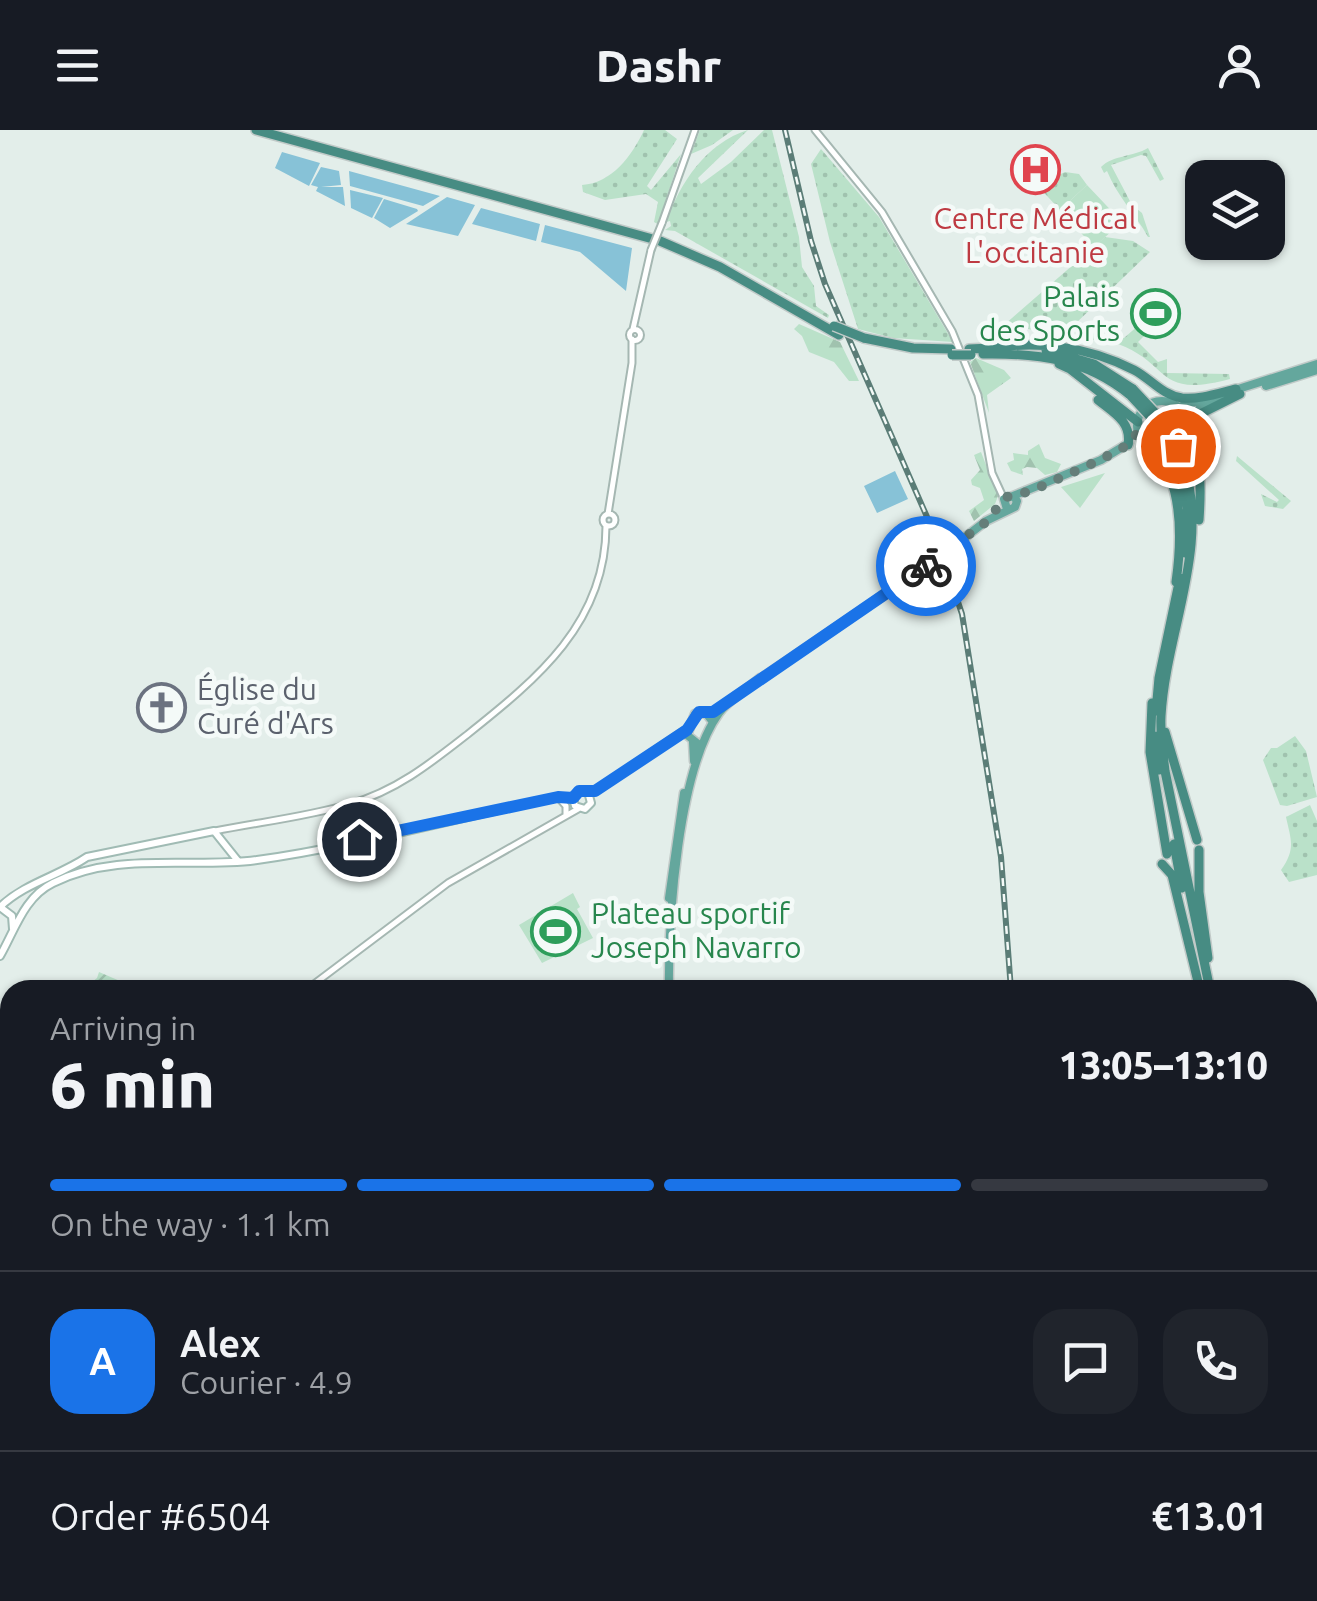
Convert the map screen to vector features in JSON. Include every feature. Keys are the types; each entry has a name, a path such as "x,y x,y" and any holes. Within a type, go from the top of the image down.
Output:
{"highway":[{"path":"256,130 652,238 720,267 836,330 866,341 909,353 1048,356 1086,368 1132,392"},
{"path":"278,130 659,235 722,262 836,330"},
{"path":"970,352 1060,346 1118,363 1175,396 1238,392"},
{"path":"988,348 1043,350 1076,357 1116,376 1162,420 1191,488 1194,524 1164,698 1162,746 1176,843"},
{"path":"1022,354 1070,369 1138,427"},
{"path":"1050,360 1125,424 1128,445"},
{"path":"1118,363 1148,382 1166,402"},
{"path":"1205,980 1164,859 1148,725 1168,637 1196,553 1200,460 1192,431 1202,411 1238,392"},
{"path":"1185,437 1194,450 1200,474"},
{"path":"1154,450 1166,473 1180,529 1178,607"},
{"path":"1168,637 1159,678 1155,734 1207,980"},
{"path":"1164,698 1166,738 1198,845 1207,980"},
{"path":"1181,865 1206,980"},
{"path":"1200,886 1210,879"}],"main road":[{"path":"0,956 40,890 81,872 112,865 239,862 295,854 558,797 589,806 595,791 693,739 760,678 938,558 1009,501 1128,445 1148,406 1166,402 1178,406 1317,367"},
{"path":"1138,427 1144,444 1154,450 1172,450 1185,437 1187,422 1201,407 1238,392"},
{"path":"1178,406 1187,422"},
{"path":"1075,472 1144,444"},
{"path":"711,719 760,678"},
{"path":"670,937 693,739 699,712 711,719"},
{"path":"669,980 669,899 680,808 695,755 693,739"},
{"path":"575,803 579,791 590,796"},
{"path":"680,808 684,826"},
{"path":"13,930 12,916 0,907 29,886 87,857 214,832 239,862"},
{"path":"675,842 677,868"},
{"path":"226,845 230,855 226,862"}],"street":[{"path":"214,832 350,804 401,782 436,760 547,668 579,625 598,576 609,526 616,521 611,515 612,503 638,314 651,250 695,130"},
{"path":"815,130 882,212 947,322 978,396 990,465 1009,501"},
{"path":"609,526 603,519 611,515"},
{"path":"558,797 566,806 566,814"},
{"path":"319,980 448,884 566,814 575,803"},
{"path":"226,845 224,832 228,828"}],"green space":[{"path":"644,130 665,130 677,139 647,186 651,190 681,154 658,224 654,222 658,202 646,194 605,200 583,192 582,185 603,179 620,166"},
{"path":"700,130 733,130 691,154"},
{"path":"748,130 698,178 701,184 764,130 772,130 799,237 802,267 814,286 816,306 828,318 675,231 665,230 671,226 670,221 666,222 696,166 719,144"},
{"path":"1148,148 1164,179 1160,181 1146,156 1111,165 1132,205 1142,213 1150,237 1101,167"},
{"path":"821,149 879,217 953,342 893,338 858,329 830,242 811,164"},
{"path":"1065,172 1079,174 1087,185 1060,210 1037,185"},
{"path":"1087,185 1122,222 1094,247 1060,210"},
{"path":"1105,237 1133,241 1150,252 1073,326 1078,331 1124,338 1140,324 1148,332 1138,342 1158,362 1167,359 1167,373 1229,374 1230,379 1188,385 1176,382 1118,344 1004,325"},
{"path":"799,324 840,342 859,381 849,381 834,362 809,352 794,329"},
{"path":"976,358 1004,370 1011,378 987,395 989,413 970,362"},
{"path":"1039,444 1045,458 1061,464 1057,472 1045,475 1037,468 1027,467 1022,469 1023,475 1011,471 1007,463 1014,460 1013,453 1028,455"},
{"path":"981,452 998,496 995,504 974,521 969,511 984,500 980,488 972,485 971,480 980,470 974,455"},
{"path":"1237,456 1291,501 1283,509 1265,506 1261,494 1279,500 1236,461"},
{"path":"1105,473 1080,508 1061,487"},
{"path":"1295,736 1306,751 1317,797 1280,805 1263,760 1271,748"},
{"path":"1310,805 1317,821 1317,875 1289,882 1281,870 1290,850 1286,817"},
{"name":"Plateau sportif Joseph Navarro","path":"573,893 593,938 542,963 519,925"},
{"path":"99,972 118,980 94,980"}],"water":[{"path":"282,152 320,163 309,186 275,168"},
{"path":"321,167 339,171 341,185 321,187 343,187 345,206 311,185"},
{"path":"349,171 440,196 423,206 350,186"},
{"path":"350,190 383,198 372,218 351,208"},
{"path":"447,197 475,205 458,236 406,224"},
{"path":"384,199 418,211 390,228 374,218"},
{"path":"481,208 540,224 536,241 472,224"},
{"path":"545,225 632,248 626,291 580,252 541,242"},
{"path":"895,471 908,499 877,513 864,486"}],"railway":[{"path":"785,130 825,284 938,542 962,614 1001,857 1010,980"}],"way so far":[{"path":"926,566 986,522 1006,497 1031,491 1100,460 1128,445 1138,432 1144,444 1154,450 1178,446"}],"place":[{"name":"Centre Médical L'occitanie","path":"1035,170"},
{"name":"Palais des Sports","path":"1155,314"},
{"name":"Église du Curé d'Ars","path":"162,707"},
{"name":"Plateau sportif Joseph Navarro","path":"556,931"}],"route":[{"path":"359,839 558,797 573,798 579,791 595,791 687,730 695,714 713,712 926,566"}]}
